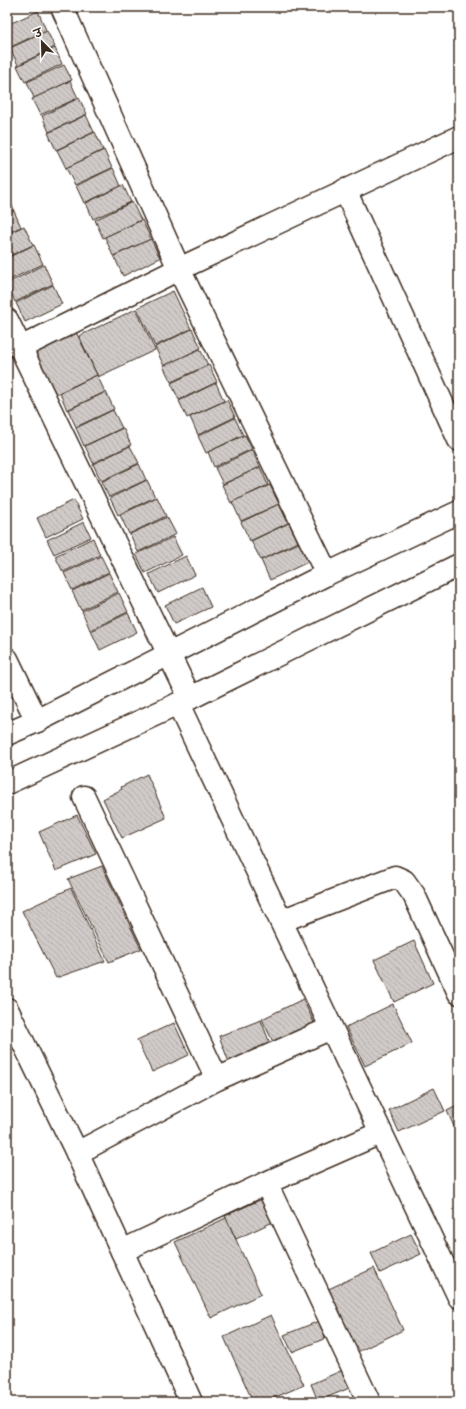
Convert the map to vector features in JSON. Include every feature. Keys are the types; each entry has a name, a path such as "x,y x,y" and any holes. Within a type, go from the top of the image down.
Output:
{"street":[{"path":"62,7 179,268 327,574"},
{"path":"20,348 179,268 459,137"},
{"path":"345,190 459,440"},
{"path":"7,320 169,654 184,701 281,921 380,1133 459,1297"},
{"path":"7,734 36,721 327,574 459,512"},
{"path":"7,783 184,701 459,565"},
{"path":"7,659 36,721"},
{"path":"84,797 216,1079"},
{"path":"281,921 395,877 404,881 414,895 459,993"},
{"path":"7,1009 77,1153 191,1402"},
{"path":"77,1153 216,1079 331,1028"},
{"path":"122,1251 266,1183 380,1133"},
{"path":"266,1183 369,1402"}],"building":[{"path":"453,7 459,7 459,10 458,11"},
{"path":"38,11 46,30 9,48 7,43 7,25"},
{"path":"47,31 55,47 18,65 10,48"},
{"path":"55,48 62,64 25,82 17,66"},
{"path":"64,65 72,80 34,98 27,82"},
{"path":"70,81 78,98 40,115 32,99"},
{"path":"79,98 87,114 49,132 42,116"},
{"path":"86,115 94,132 56,150 48,133"},
{"path":"95,132 103,150 66,168 57,150"},
{"path":"104,150 112,168 75,185 66,168"},
{"path":"113,168 121,186 84,203 76,186"},
{"path":"123,185 131,202 93,219 86,203"},
{"path":"7,194 14,210 7,213"},
{"path":"132,202 141,220 103,238 95,220"},
{"path":"14,211 21,227 7,233 7,214"},
{"path":"142,220 151,239 113,256 105,237"},
{"path":"24,226 33,245 7,257 7,234"},
{"path":"151,239 160,258 123,276 114,256"},
{"path":"34,245 43,264 7,281 7,258"},
{"path":"44,265 53,284 15,302 7,283"},
{"path":"53,285 62,304 25,322 16,303"},
{"path":"173,291 191,329 155,346 137,308"},
{"path":"136,309 155,350 98,377 79,336"},
{"path":"192,329 201,348 164,366 155,347"},
{"path":"76,332 97,375 54,395 34,352"},
{"path":"200,349 208,365 171,382 163,366"},
{"path":"209,365 217,382 179,400 171,383"},
{"path":"97,375 105,392 67,410 60,393"},
{"path":"216,383 224,401 187,418 179,401"},
{"path":"106,392 114,409 76,427 68,410"},
{"path":"227,400 235,417 198,435 190,417"},
{"path":"113,410 122,428 84,446 76,428"},
{"path":"235,418 243,435 206,453 198,436"},
{"path":"123,428 131,445 93,463 85,446"},
{"path":"245,435 252,449 214,467 208,452"},
{"path":"130,446 139,463 101,481 93,464"},
{"path":"252,450 260,467 223,484 215,468"},
{"path":"139,464 146,480 109,497 101,482"},
{"path":"260,467 268,485 231,503 222,485"},
{"path":"147,480 155,497 118,515 110,498"},
{"path":"270,485 279,504 241,521 232,502"},
{"path":"157,497 166,516 129,534 120,515"},
{"path":"74,500 83,519 46,537 37,518"},
{"path":"279,504 288,523 250,541 241,522"},
{"path":"167,517 176,534 138,552 130,534"},
{"path":"84,522 91,537 54,554 47,540"},
{"path":"289,523 298,542 261,560 251,541"},
{"path":"173,537 182,555 145,573 136,554"},
{"path":"93,538 100,555 63,572 55,556"},
{"path":"299,543 308,562 270,580 261,560"},
{"path":"101,556 109,572 72,590 64,573"},
{"path":"186,556 195,575 158,593 149,574"},
{"path":"109,573 118,592 81,610 72,591"},
{"path":"202,587 211,607 174,624 165,605"},
{"path":"119,593 128,612 90,630 82,611"},
{"path":"128,613 137,632 100,650 91,631"},
{"path":"147,774 166,818 122,838 103,799 122,789 121,787"},
{"path":"77,815 96,854 56,871 39,832"},
{"path":"102,866 141,949 109,962 68,879"},
{"path":"71,888 105,961 56,978 22,911"},
{"path":"414,941 433,983 394,1002 374,960"},
{"path":"303,999 317,1029 276,1048 262,1019"},
{"path":"393,1004 412,1043 365,1066 346,1027"},
{"path":"261,1020 272,1049 230,1065 219,1036"},
{"path":"174,1023 189,1055 152,1072 137,1040"},
{"path":"434,1088 445,1111 399,1132 389,1110"},
{"path":"459,1105 459,1130 456,1131 447,1111"},
{"path":"264,1198 275,1221 236,1239 225,1216"},
{"path":"226,1218 261,1294 211,1318 175,1242"},
{"path":"411,1234 421,1254 380,1273 371,1253"},
{"path":"374,1268 403,1330 351,1355 322,1292"},
{"path":"271,1315 304,1385 264,1402 253,1402 224,1337"},
{"path":"319,1321 326,1338 292,1352 284,1335"},
{"path":"345,1369 352,1387 318,1401 311,1384"}]}
